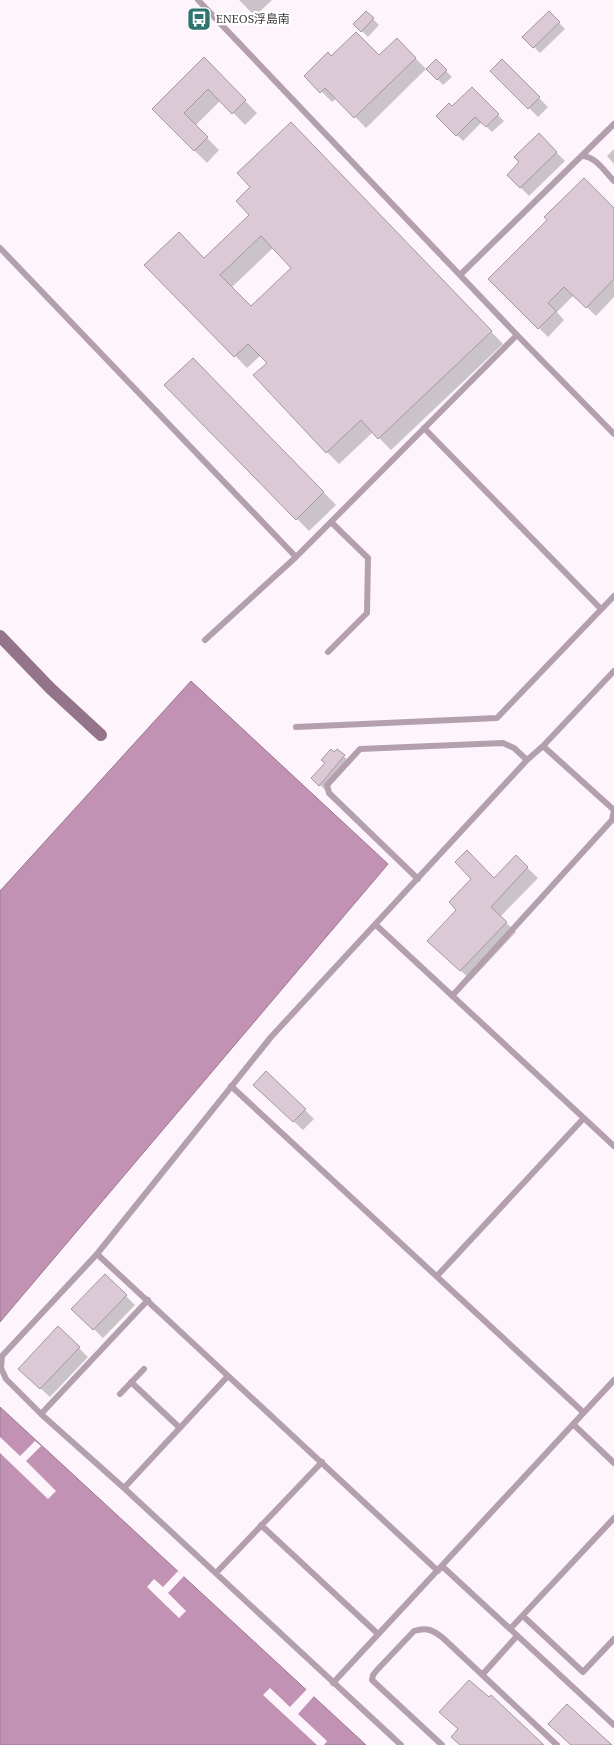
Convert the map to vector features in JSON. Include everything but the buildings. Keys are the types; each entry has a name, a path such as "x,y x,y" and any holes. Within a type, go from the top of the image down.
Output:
{"street":[{"path":"0,636 50,688 101,735"}],"lane":[{"path":"198,0 517,335 614,434"},
{"path":"460,275 614,124"},
{"path":"583,156 593,160 614,181"},
{"path":"0,248 296,557"},
{"path":"205,640 296,557 517,335"},
{"path":"424,428 601,609"},
{"path":"328,652 367,613 368,558 331,522"},
{"path":"296,727 497,718 614,596"},
{"path":"401,1745 6,1379 1,1368 2,1356 97,1254 231,1086 288,1018 527,760 543,746 614,671"},
{"path":"418,878 329,793 327,785 360,749 503,743 514,748 527,760"},
{"path":"452,996 612,820 614,810 543,746"},
{"path":"376,925 614,1146"},
{"path":"231,1086 584,1412"},
{"path":"437,1276 583,1119"},
{"path":"97,1254 322,1462 510,1629 614,1725"},
{"path":"42,1414 148,1300"},
{"path":"120,1394 144,1369"},
{"path":"124,1488 228,1376"},
{"path":"333,1683 614,1380"},
{"path":"132,1382 180,1428"},
{"path":"573,1424 614,1463"},
{"path":"216,1574 322,1462"},
{"path":"510,1629 614,1518"},
{"path":"261,1525 378,1634"},
{"path":"523,1616 583,1672 614,1639"},
{"path":"442,1745 372,1680 373,1675 414,1631 422,1628 429,1628 436,1632 557,1745"},
{"path":"483,1674 516,1636"}],"shaded area":[{"path":"191,681 388,864 0,1322 0,891"},
{"path":"0,1407 366,1745 0,1745"}],"pier":[{"path":"0,1437 20,1456 35,1441 41,1446 26,1461 56,1491 48,1499 0,1453"},
{"path":"178,1571 184,1576 168,1593 186,1611 179,1618 147,1587 154,1579 163,1587"},
{"path":"270,1688 290,1707 307,1689 314,1696 298,1714 327,1741 324,1745 317,1745 263,1695"}],"place":[{"name":"ENEOS浮島南","path":"199,19"}]}
